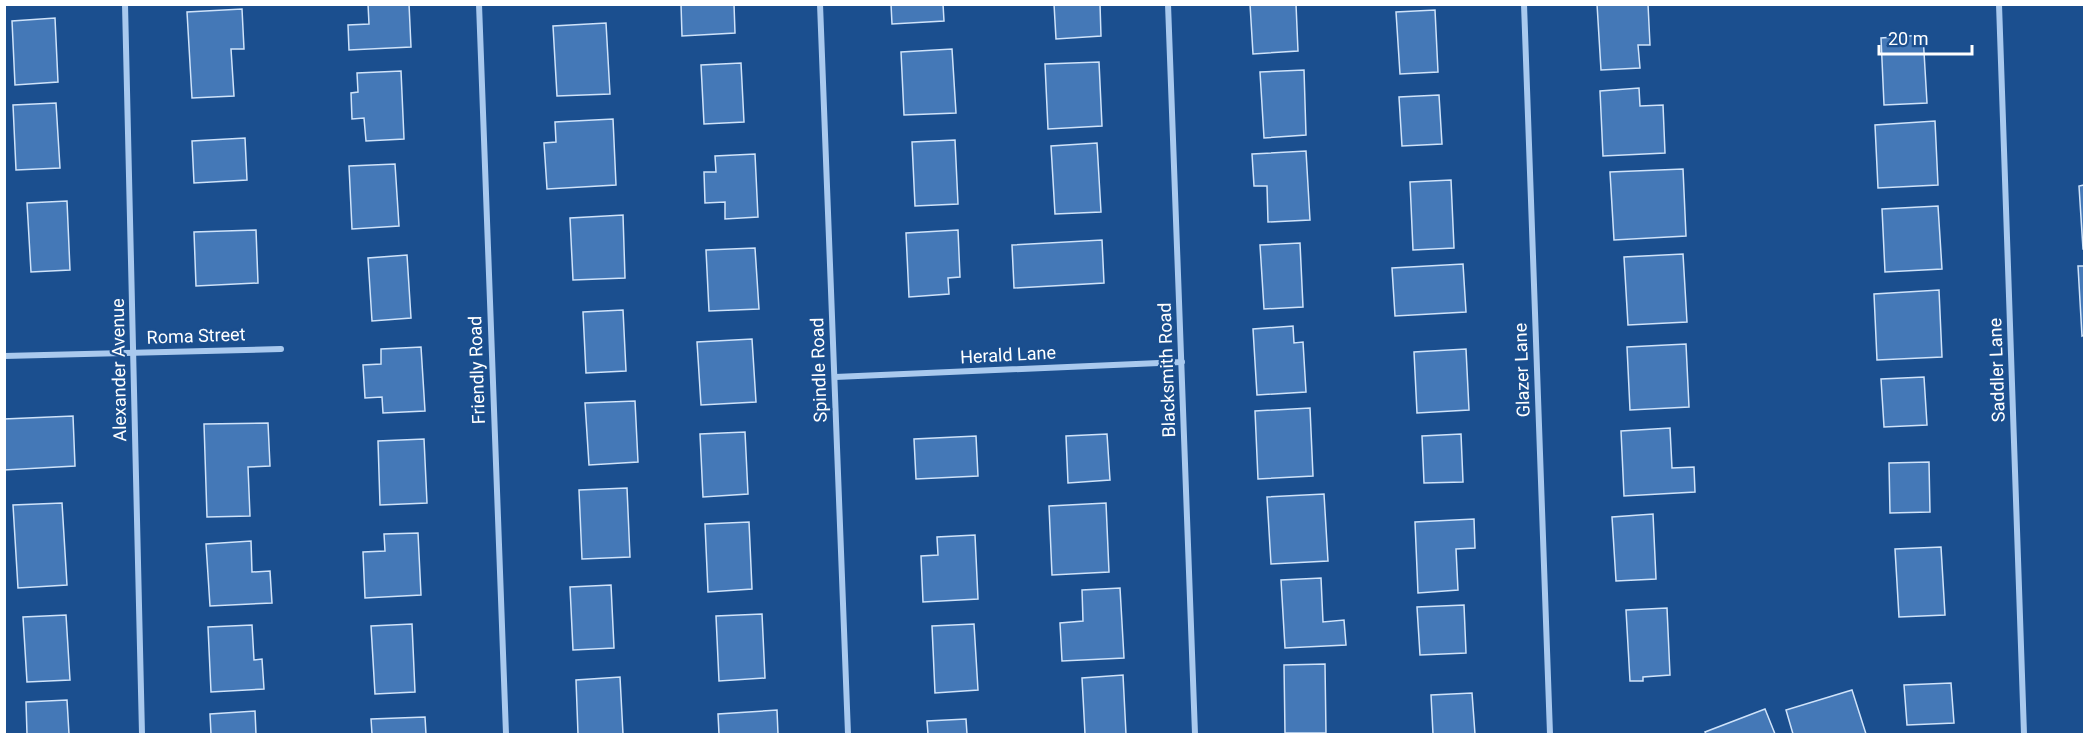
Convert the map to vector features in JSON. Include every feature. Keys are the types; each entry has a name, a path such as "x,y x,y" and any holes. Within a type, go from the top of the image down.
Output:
{"street":[{"name":"Alexander Avenue","path":"125,4 142,735"},
{"name":"Friendly Road","path":"479,4 506,735"},
{"name":"Spindle Road","path":"820,4 848,735"},
{"name":"Blacksmith Road","path":"1168,4 1196,735"},
{"name":"Glazer Lane","path":"1524,4 1550,735"},
{"name":"Saddler Lane","path":"1999,4 2024,735"},
{"name":"Roma Street","path":"4,356 281,349"},
{"name":"Herald Lane","path":"835,377 1182,362"}],"building":[{"path":"368,4 409,4 411,47 349,50 348,25 369,24"},
{"path":"681,4 734,4 735,33 682,36"},
{"path":"891,4 943,4 944,21 892,24"},
{"path":"1054,4 1100,4 1101,36 1056,39"},
{"path":"1250,4 1296,4 1298,51 1253,54"},
{"path":"1597,4 1648,4 1650,45 1638,45 1640,68 1601,70"},
{"path":"242,9 244,49 231,49 234,96 192,98 187,12"},
{"path":"1435,10 1438,72 1400,74 1396,12"},
{"path":"55,18 58,82 15,85 12,21"},
{"path":"606,23 610,94 557,96 553,26"},
{"path":"1923,35 1927,103 1884,105 1881,38"},
{"path":"952,49 956,113 904,115 901,52"},
{"path":"1099,62 1102,126 1048,129 1045,64"},
{"path":"741,63 744,122 704,124 701,65"},
{"path":"1304,70 1306,135 1264,138 1260,72"},
{"path":"401,71 404,139 366,141 364,118 352,119 351,93 358,92 357,73"},
{"path":"1639,88 1640,106 1663,105 1665,153 1603,156 1600,91"},
{"path":"1439,95 1442,144 1402,146 1399,97"},
{"path":"56,103 60,168 16,170 13,105"},
{"path":"613,119 616,185 547,189 544,143 556,142 555,122"},
{"path":"1935,121 1938,185 1878,188 1875,125"},
{"path":"245,138 247,180 194,183 192,141"},
{"path":"955,140 958,204 915,206 912,142"},
{"path":"1097,143 1101,212 1055,214 1051,146"},
{"path":"1306,151 1310,220 1268,222 1267,186 1254,186 1252,154"},
{"path":"755,154 758,217 725,219 725,202 705,203 704,172 716,172 715,156"},
{"path":"395,164 399,226 352,229 349,166"},
{"path":"1683,169 1686,236 1614,240 1610,172"},
{"path":"1451,180 1454,248 1413,250 1410,182"},
{"path":"2084,185 2084,249 2083,249 2079,186"},
{"path":"67,201 70,270 31,272 27,203"},
{"path":"1938,206 1942,269 1885,272 1882,209"},
{"path":"623,215 625,278 573,280 570,218"},
{"path":"256,230 258,283 196,286 194,232"},
{"path":"958,230 960,277 948,278 949,294 909,297 906,233"},
{"path":"1102,240 1104,283 1014,288 1012,245"},
{"path":"1300,243 1303,307 1264,309 1260,245"},
{"path":"755,248 759,309 709,311 706,250"},
{"path":"1683,254 1687,322 1628,325 1624,257"},
{"path":"407,255 411,318 372,321 368,258"},
{"path":"1463,264 1466,312 1395,316 1392,268"},
{"path":"2078,266 2084,266 2084,335 2082,336"},
{"path":"1939,290 1942,357 1877,360 1874,294"},
{"path":"623,310 626,371 586,373 583,312"},
{"path":"1293,326 1294,343 1303,342 1306,392 1257,395 1253,329"},
{"path":"752,339 756,402 701,405 697,342"},
{"path":"1686,344 1689,407 1630,410 1627,347"},
{"path":"421,347 425,411 383,413 382,397 365,398 363,365 381,364 381,349"},
{"path":"1466,349 1469,410 1417,413 1414,352"},
{"path":"1924,377 1927,425 1884,427 1881,379"},
{"path":"635,401 638,462 589,465 585,403"},
{"path":"1310,408 1313,476 1258,479 1255,411"},
{"path":"73,416 75,466 4,470 4,419"},
{"path":"268,423 270,466 248,467 250,516 207,517 204,424"},
{"path":"1670,428 1672,468 1694,467 1695,492 1624,496 1621,431"},
{"path":"745,432 748,494 703,497 700,434"},
{"path":"1107,434 1110,480 1068,483 1066,436"},
{"path":"1461,434 1463,482 1424,483 1422,436"},
{"path":"976,436 978,476 916,479 914,439"},
{"path":"424,439 427,503 380,505 378,441"},
{"path":"1929,462 1930,512 1890,513 1889,463"},
{"path":"627,488 630,557 582,559 579,490"},
{"path":"1324,494 1328,561 1271,564 1267,497"},
{"path":"62,503 67,585 18,588 13,505"},
{"path":"1106,503 1109,572 1052,575 1049,506"},
{"path":"1653,514 1656,579 1616,581 1612,517"},
{"path":"1474,519 1475,548 1456,549 1458,590 1418,593 1415,522"},
{"path":"749,522 752,589 708,592 705,524"},
{"path":"418,533 421,595 365,598 363,552 385,551 384,534"},
{"path":"975,535 978,599 923,602 921,556 938,555 937,537"},
{"path":"251,541 252,572 270,571 272,603 210,606 206,544"},
{"path":"1941,547 1945,615 1899,617 1895,549"},
{"path":"1321,578 1323,622 1344,620 1346,645 1285,648 1281,580"},
{"path":"611,585 614,648 573,650 570,587"},
{"path":"1120,588 1124,658 1062,661 1060,623 1083,621 1082,590"},
{"path":"1464,605 1466,653 1420,655 1417,607"},
{"path":"1667,608 1670,675 1643,677 1643,681 1630,681 1626,610"},
{"path":"762,614 765,678 719,681 716,616"},
{"path":"66,615 70,680 27,682 23,617"},
{"path":"412,624 415,692 375,694 371,626"},
{"path":"974,624 978,690 935,693 932,626"},
{"path":"252,625 254,660 262,659 264,689 211,692 208,627"},
{"path":"1325,664 1326,733 1285,733 1284,665"},
{"path":"1123,675 1126,734 1085,734 1082,678"},
{"path":"620,677 623,734 578,734 576,680"},
{"path":"1951,683 1954,723 1907,725 1904,685"},
{"path":"1852,690 1866,734 1793,734 1786,710"},
{"path":"1472,693 1475,734 1433,734 1431,695"},
{"path":"67,700 69,734 27,734 26,702"},
{"path":"1765,709 1775,734 1706,734 1705,732"},
{"path":"777,710 778,734 719,734 718,714"},
{"path":"255,711 256,734 211,734 210,714"},
{"path":"425,717 426,734 372,734 371,719"},
{"path":"966,719 967,734 928,734 927,721"}]}
